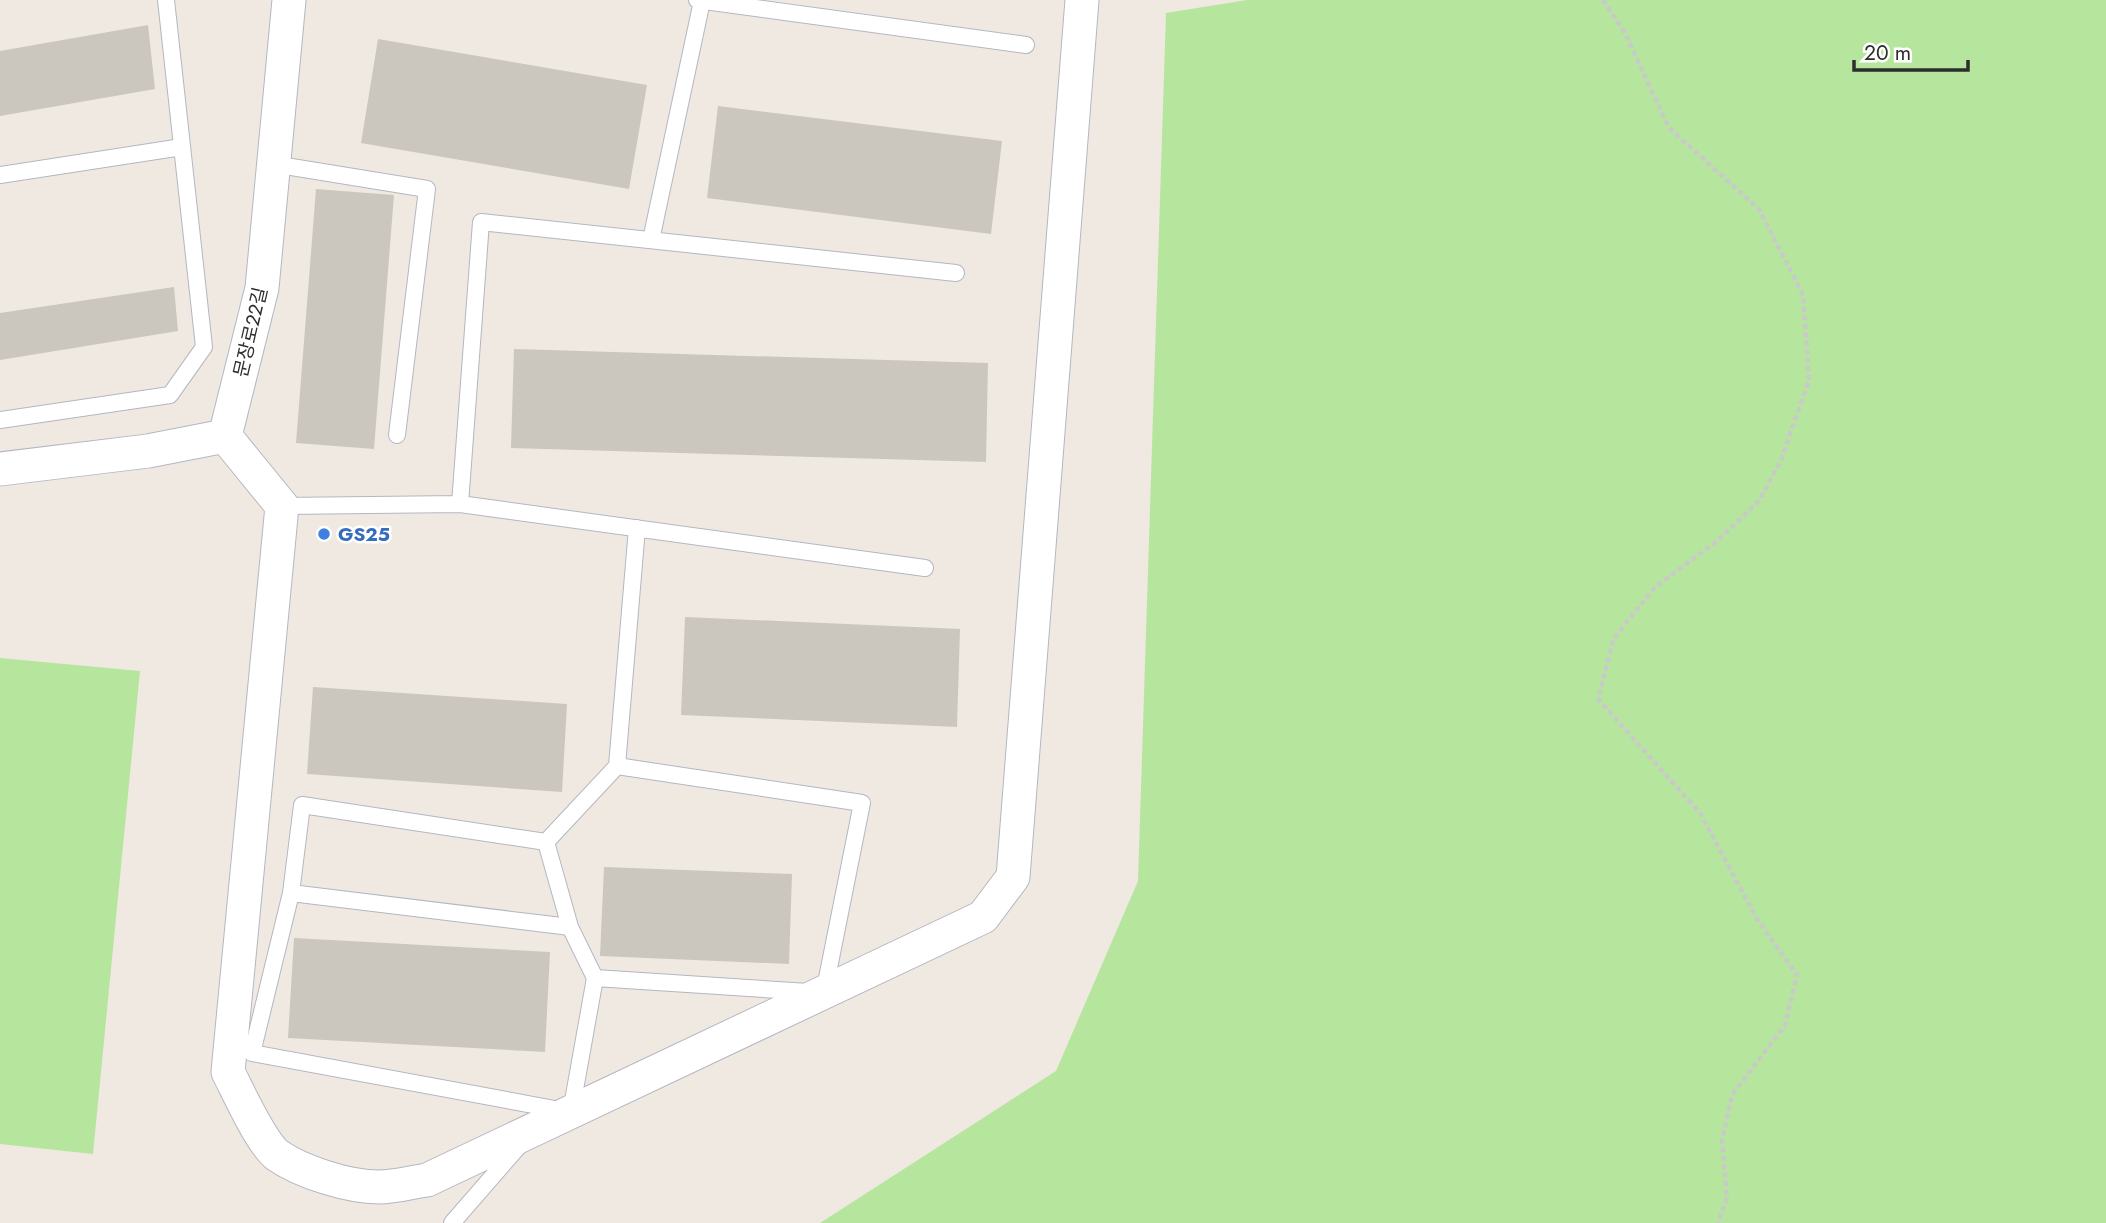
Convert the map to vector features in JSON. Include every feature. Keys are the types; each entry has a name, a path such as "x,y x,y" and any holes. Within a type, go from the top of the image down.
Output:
{"street":[{"name":"문장로22길","path":"225,436 262,288 289,0"},
{"path":"0,469 148,451 225,436 282,506 228,1072 252,1120 276,1154 312,1173 349,1183 379,1187 427,1180 983,917 1013,877 1082,0"}],"lane":[{"path":"0,420 170,395 204,347 166,0"},
{"path":"651,240 699,0 1026,45"},
{"path":"0,175 182,148"},
{"path":"273,164 427,189 397,435"},
{"path":"460,503 481,222 956,273"},
{"path":"282,506 460,503 925,568"},
{"path":"546,842 617,766 637,528"},
{"path":"595,978 824,993 862,803 617,766"},
{"path":"302,806 546,842 570,927 595,978 571,1112 252,1053 291,893 302,806"},
{"path":"291,893 570,927"},
{"path":"452,1223 532,1131"}],"path":[{"path":"1603,0 1625,33 1669,128 1759,209 1803,295 1809,380 1781,460 1759,501 1716,542 1655,587 1614,638 1598,699 1700,813 1757,919 1797,975 1785,1026 1732,1095 1722,1140 1727,1198 1718,1223"}],"green space":[{"path":"1247,0 2106,0 2106,1223 820,1223 1056,1071 1138,881 1166,13"},
{"path":"0,658 140,671 93,1154 0,1144"}],"building":[{"path":"148,25 155,89 0,116 0,51"},
{"path":"378,39 647,85 629,189 361,143"},
{"path":"718,106 1002,141 991,234 707,198"},
{"path":"316,189 394,195 374,449 296,443"},
{"path":"174,287 178,331 0,360 0,313"},
{"path":"514,349 988,363 986,462 511,448"},
{"path":"685,617 960,629 957,727 681,715"},
{"path":"313,687 567,704 562,792 307,774"},
{"path":"604,867 792,874 789,964 600,956"},
{"path":"294,938 550,952 545,1052 288,1038"}],"place":[{"name":"GS25","path":"324,534"}]}
